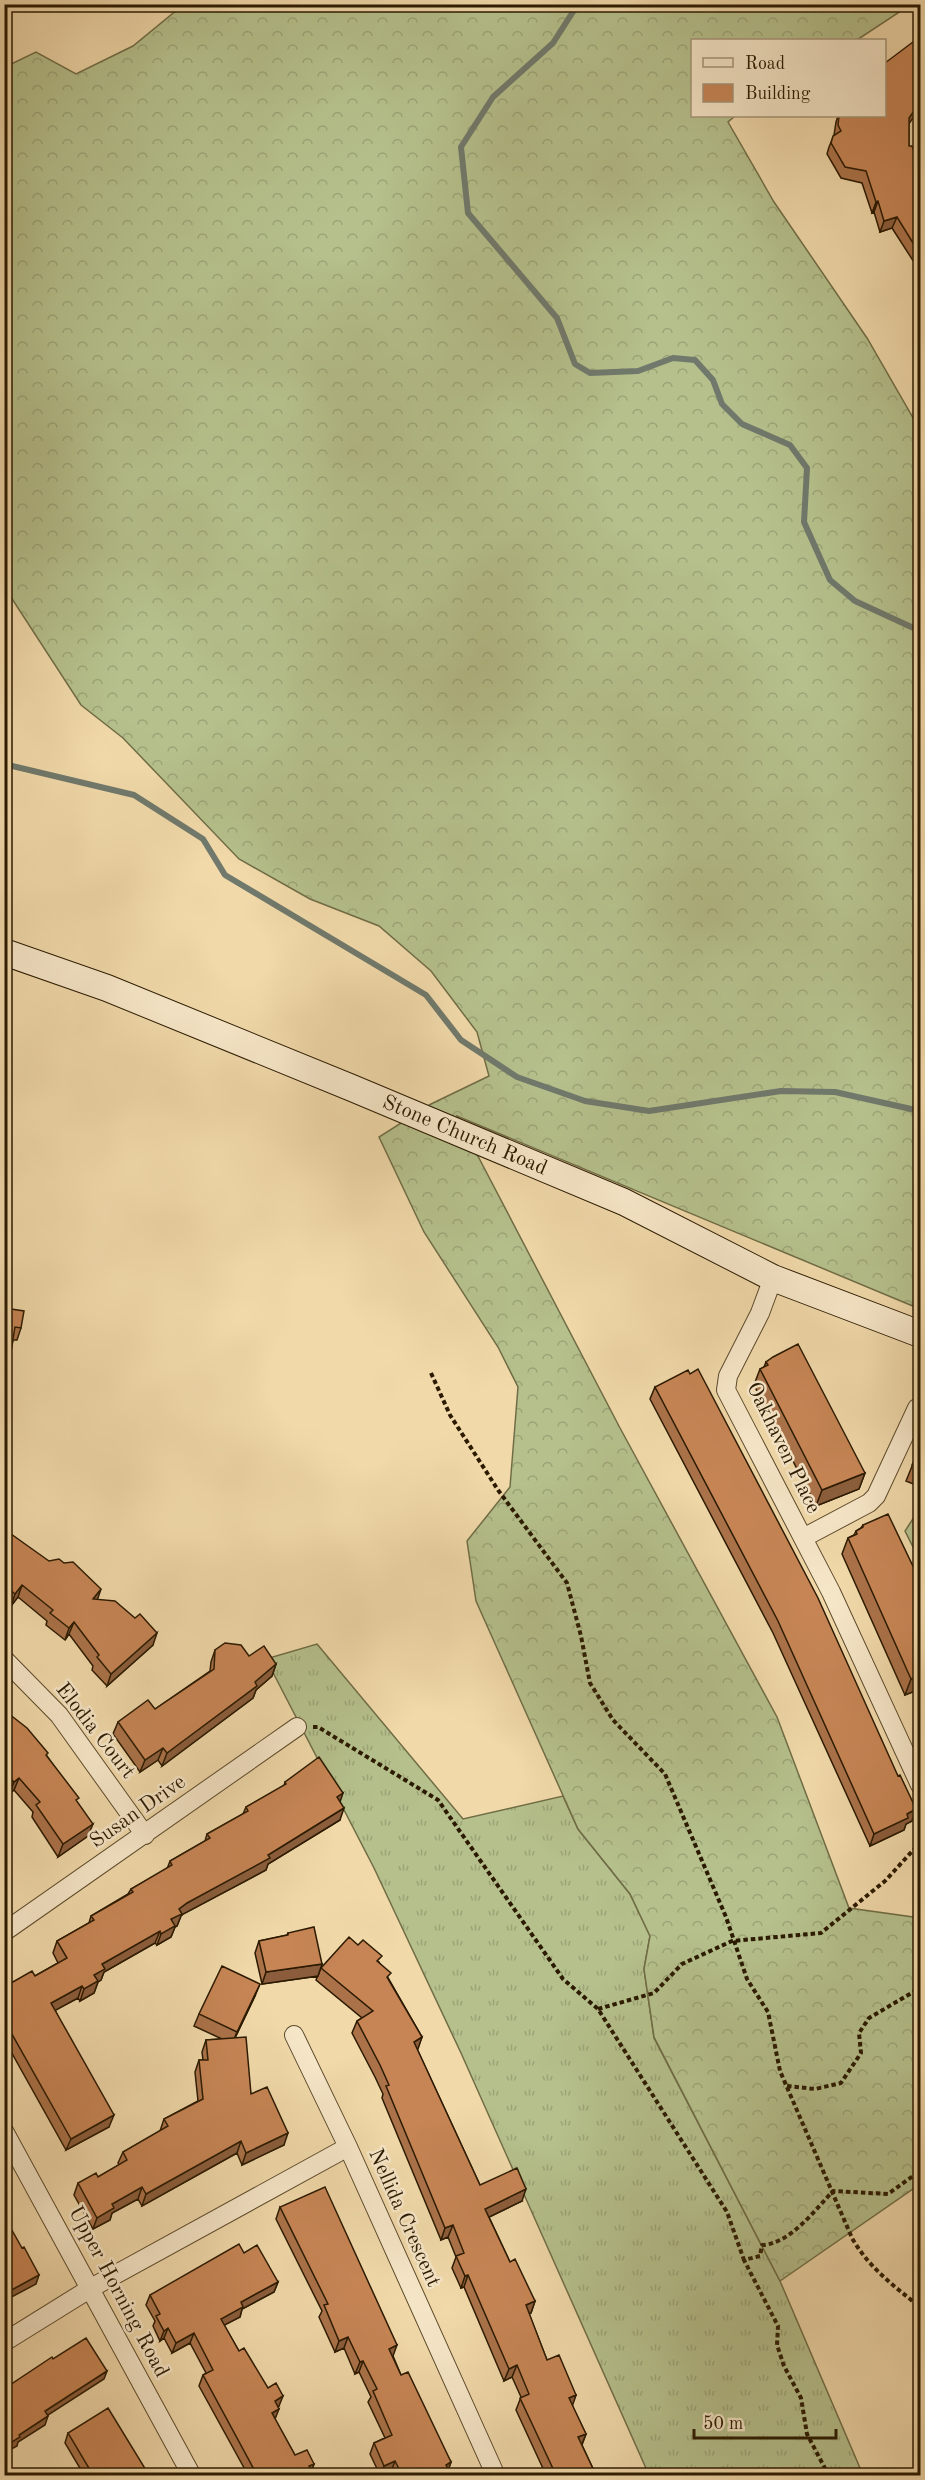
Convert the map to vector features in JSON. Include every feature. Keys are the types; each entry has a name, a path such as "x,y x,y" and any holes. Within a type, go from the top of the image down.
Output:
{"main road":[{"name":"Stone Church Road","path":"4,952 107,988 624,1202 773,1278 921,1334"}],"street":[{"name":"Oakhaven Place","path":"773,1278 761,1310 728,1376 726,1390 831,1592 921,1785"},
{"name":"Oakhaven Place","path":"803,1538 869,1503 876,1496 917,1408 921,1409"},
{"name":"Elodia Court","path":"4,1659 59,1715 145,1835"},
{"name":"Susan Drive","path":"4,1932 297,1727"},
{"path":"294,2035 348,2147"},
{"name":"Upper Horning Road","path":"4,2131 192,2475"},
{"name":"Nellida Crescent","path":"4,2342 91,2288 348,2147 495,2475"}],"path":[{"path":"431,1373 450,1415 498,1490 567,1583 590,1683 613,1720 664,1774 726,1917 732,1941 747,1979 768,2012 780,2071 863,2257 880,2276 921,2307"},
{"path":"297,1727 318,1727 438,1800 563,1979 598,2009 727,2212 744,2260 778,2326 777,2345 784,2366 801,2398 807,2434 829,2475"},
{"path":"598,2009 654,1993 682,1964 732,1941 821,1933 885,1881 917,1846"},
{"path":"787,2086 814,2089 841,2083 861,2053 859,2033 869,2018 921,1988"},
{"path":"744,2260 760,2256 762,2245 770,2245 789,2234 833,2191 888,2194 921,2171"}],"green space":[{"path":"183,5 910,5 859,39 691,39 691,117 734,117 728,122 774,202 867,338 920,430 920,1309 457,1116 620,1428 777,1717 849,1908 920,1918 920,2184 780,2281 654,2037 644,1969 650,1936 630,1894 578,1829 476,1601 467,1541 510,1487 518,1387 498,1347 424,1232 379,1137 431,1104 489,1076 477,1032 431,971 379,926 310,899 239,859 123,738 81,705 5,588 5,67 36,52 76,74 133,46"},
{"path":"916,1514 920,1515 920,1561 905,1531"},
{"path":"317,1644 463,1819 563,1796 578,1829 630,1894 650,1936 644,1969 654,2038 780,2281 863,2475 649,2475 461,2053 374,1868 266,1659"}],"building":[{"path":"921,36 921,101 909,118 909,146 912,146 921,173 921,256 897,217 884,221 866,171 845,167 831,143 833,136 841,131 838,125 839,117 886,117 886,62"},
{"path":"4,1308 24,1311 21,1328 15,1327 11,1351 4,1350"},
{"path":"798,1344 865,1473 822,1490 760,1369 768,1365 766,1362 773,1357"},
{"path":"698,1369 818,1598 898,1776 900,1775 916,1809 907,1814 908,1818 874,1834 778,1621 655,1387 688,1370 690,1374"},
{"path":"921,1444 921,1468 912,1465"},
{"path":"888,1514 921,1583 921,1675 911,1679 848,1538 857,1534 856,1531 863,1525"},
{"path":"4,1529 49,1561 59,1559 64,1563 73,1562 101,1589 93,1599 115,1601 135,1618 140,1614 157,1633 111,1674 74,1622 69,1628 50,1613 53,1610 22,1585 15,1594 4,1585"},
{"path":"225,1643 241,1645 249,1656 264,1646 276,1664 255,1682 257,1686 167,1753 163,1748 145,1760 118,1722 148,1700 155,1709 214,1669 215,1650"},
{"path":"4,1710 27,1728 48,1753 46,1755 79,1798 76,1800 93,1824 63,1844 36,1805 40,1802 19,1778 14,1782 4,1772"},
{"path":"319,1757 343,1793 337,1797 344,1808 268,1855 270,1858 187,1903 179,1909 182,1914 171,1919 175,1926 161,1934 160,1931 102,1964 105,1969 94,1975 98,1981 84,1989 82,1986 51,2003 114,2115 71,2139 4,2020 4,1987 32,1971 35,1976 67,1958 57,1941 94,1920 91,1916 133,1892 131,1889 172,1865 170,1861 210,1838 207,1834 248,1811 246,1807 286,1784 285,1782"},
{"path":"314,1927 322,1964 266,1972 259,1941"},
{"path":"349,1937 358,1945 363,1940 382,1956 377,1961 391,1973 387,1977 422,2037 414,2042 480,2185 517,2168 526,2189 485,2209 510,2262 515,2259 535,2301 526,2305 547,2360 559,2355 576,2395 569,2398 586,2434 578,2437 596,2475 556,2475 520,2398 529,2394 517,2365 509,2369 468,2275 465,2276 456,2256 464,2253 453,2225 445,2228 386,2086 389,2085 357,2021 373,2011 321,1968"},
{"path":"222,1966 260,1984 237,2032 199,2014"},
{"path":"246,2037 251,2094 267,2087 288,2133 246,2153 241,2141 146,2194 142,2187 112,2204 114,2208 97,2218 78,2183 96,2173 98,2177 127,2160 123,2152 168,2126 164,2119 203,2099 199,2060 208,2060 206,2040"},
{"path":"325,2187 397,2345 389,2349 401,2375 408,2372 451,2462 446,2465 451,2475 402,2475 395,2461 384,2466 374,2443 392,2435 373,2391 377,2389 348,2337 339,2341 324,2305 328,2304 280,2207"},
{"path":"4,2216 39,2275 4,2294"},
{"path":"239,2244 244,2253 257,2245 278,2282 241,2302 243,2307 221,2319 239,2351 244,2348 268,2388 276,2383 283,2396 275,2401 279,2409 272,2413 295,2455 307,2450 314,2464 309,2466 312,2470 308,2473 309,2475 257,2475 203,2375 213,2370 194,2333 176,2343 168,2328 164,2331 156,2316 160,2314 150,2295"},
{"path":"86,2338 107,2371 45,2411 48,2416 4,2447 4,2389 52,2357 53,2359"},
{"path":"108,2408 149,2475 93,2475 68,2433"}],"waterway":[{"path":"578,4 553,43 493,97 461,147 468,213 557,318 575,364 590,373 638,371 673,358 695,360 713,380 722,404 742,424 790,445 807,468 804,522 830,580 855,601 920,631"},
{"path":"4,764 134,795 203,839 225,875 426,995 461,1040 517,1077 585,1101 649,1111 781,1091 835,1092 920,1111"}]}
